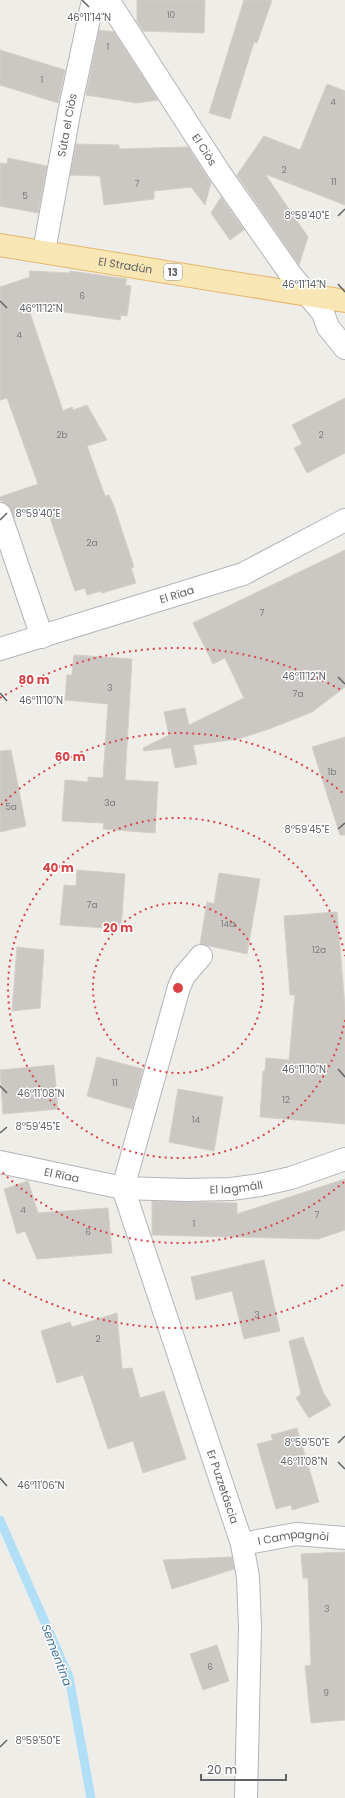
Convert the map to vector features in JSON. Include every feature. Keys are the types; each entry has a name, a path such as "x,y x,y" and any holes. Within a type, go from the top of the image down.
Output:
{"main road":[{"name":"El Stradún","path":"0,245 345,301"}],"street":[{"name":"Súta el Ciòs","path":"44,251 73,93 93,0"},
{"name":"El Ciòs","path":"108,0 219,172 291,275 323,313 328,327 345,348"},
{"path":"0,514 42,637"},
{"name":"El Rïaa","path":"0,649 242,574 345,520"},
{"path":"123,1188 179,987 184,976 201,956"},
{"name":"El Iagmáll","path":"123,1188 186,1190 231,1189 260,1185 291,1178 345,1159"},
{"name":"El Rïaa","path":"0,1162 123,1188"},
{"name":"Er Puzzetáscia","path":"123,1188 242,1544 248,1577 250,1628 246,1798"},
{"name":"I Campagnòi","path":"242,1544 296,1534 345,1538"}],"building":[{"path":"137,0 205,0 204,33 143,31 137,21"},
{"path":"244,0 272,0 257,43 254,42 230,119 209,113"},
{"path":"99,30 114,32 158,100 137,103 86,95"},
{"path":"0,50 65,70 58,103 0,85"},
{"path":"327,84 345,91 345,205 265,174 308,237 299,265 237,175 264,136 300,150"},
{"path":"76,144 119,145 119,149 188,147 211,183 205,205 191,187 154,191 154,199 104,205 100,176 70,175"},
{"path":"8,158 47,166 38,213 0,206 0,163 7,164"},
{"path":"221,197 244,230 230,240 211,213"},
{"path":"29,271 70,273 70,271 127,279 125,285 131,286 127,316 121,315 120,320 28,307 63,411 72,407 73,410 87,405 107,440 87,446 105,496 109,495 114,506 134,567 131,568 136,583 102,593 101,591 87,595 85,588 75,591 46,506 14,518 8,505 0,500 0,497 38,484 7,398 0,400 0,287 30,277"},
{"path":"345,398 345,453 307,473 294,448 302,444 292,425"},
{"path":"345,550 345,687 312,712 269,729 238,739 193,745 197,764 175,768 171,748 144,751 143,748 169,735 164,712 185,708 189,725 244,698 225,658 213,664 193,623"},
{"path":"74,655 132,659 125,780 158,782 155,833 103,829 104,823 62,821 65,780 88,782 88,777 103,778 108,704 65,700 67,675 72,675"},
{"path":"345,737 345,835 340,835 312,747"},
{"path":"11,750 26,826 0,832 0,751"},
{"path":"77,870 125,874 121,929 60,925 64,885 76,886"},
{"path":"219,873 260,879 247,954 200,944 207,902 214,904"},
{"path":"337,912 345,1007 345,1124 260,1117 263,1071 265,1071 266,1058 289,1060 295,995 290,995 284,916"},
{"path":"17,947 44,950 40,1008 12,1011"},
{"path":"97,1057 143,1069 132,1109 87,1096"},
{"path":"54,1065 58,1109 3,1114 0,1070"},
{"path":"178,1089 223,1097 214,1151 169,1142"},
{"path":"345,1179 345,1230 318,1239 152,1235 152,1201 237,1203 237,1214"},
{"path":"28,1181 38,1213 108,1208 112,1253 37,1259 25,1231 17,1234 4,1189"},
{"path":"264,1260 280,1331 244,1339 232,1291 196,1300 191,1277"},
{"path":"117,1313 122,1369 132,1368 140,1398 164,1391 186,1459 143,1473 133,1441 108,1449 83,1375 57,1383 41,1331 70,1322 72,1327"},
{"path":"303,1337 323,1392 331,1405 309,1418 296,1398 301,1394 289,1341"},
{"path":"297,1428 319,1502 292,1510 291,1505 276,1509 257,1444 273,1440 271,1435"},
{"path":"345,1552 345,1720 311,1723 305,1666 311,1665 308,1578 303,1578 301,1554"},
{"path":"232,1557 234,1569 172,1589 163,1560"},
{"path":"217,1645 229,1681 203,1690 190,1654"}],"waterway":[{"name":"Sementina","path":"0,1520 69,1677 91,1798"}]}
